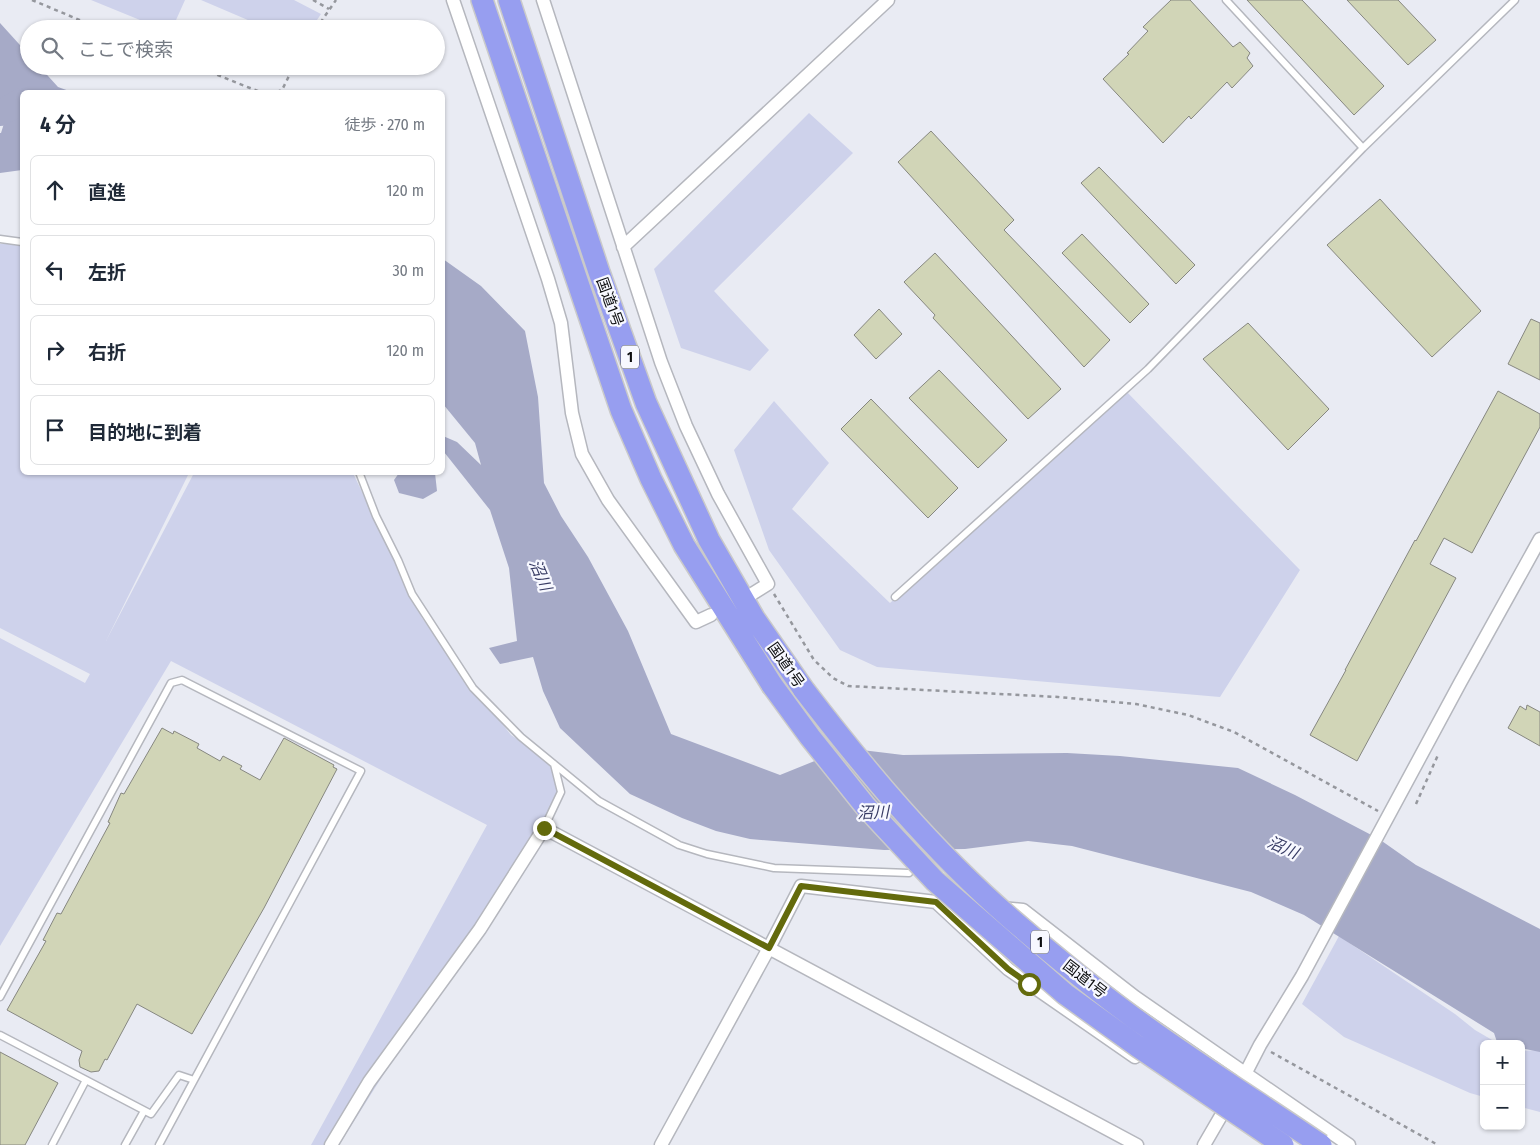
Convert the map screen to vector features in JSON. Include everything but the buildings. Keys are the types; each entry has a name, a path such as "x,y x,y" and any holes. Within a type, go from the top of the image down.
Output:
{"highway":[{"name":"国道1号","path":"482,0 621,410 651,479 684,545 772,684 810,737 866,807 935,881 1065,994 1283,1145"},
{"name":"国道1号","path":"509,0 599,272 646,403 709,540 754,618 804,690 886,793 954,864 1008,916 1080,976 1148,1028 1321,1145"}],"street":[{"path":"453,0 548,279 561,323 572,413 582,454 608,500 696,622 711,616"},
{"path":"543,0 661,362 686,426 718,494 768,584 752,594"},
{"path":"623,247 888,0"},
{"path":"1204,1145 1260,1045 1302,976 1540,539"},
{"path":"332,1145 369,1082 480,929 544,828 1137,1145"},
{"path":"661,1145 801,886 1023,910 1135,996 1349,1145"},
{"path":"936,902 1008,969 1264,1145"}],"lane":[{"path":"1226,0 1363,148"},
{"path":"895,597 1148,369 1363,148 1515,0"},
{"path":"0,239 20,242"},
{"path":"360,475 376,516 398,560 412,594 472,688 521,737 599,801 679,845 707,854 774,868 909,873"},
{"path":"0,997 171,683 182,680 361,771 159,1145"},
{"path":"544,828 561,792 554,764"},
{"path":"0,1035 151,1114 178,1075 194,1080"},
{"path":"52,1145 86,1080"},
{"path":"125,1145 144,1110"}],"path":[{"path":"32,0 80,20"},
{"path":"313,0 329,8"},
{"path":"322,20 336,0"},
{"path":"218,75 255,90"},
{"path":"282,90 290,75"},
{"path":"768,584 814,660 833,678 848,686 1058,697 1136,704 1188,715 1234,732 1387,820"},
{"path":"1260,1045 1438,1145"}],"shaded area":[{"path":"91,0 185,0 176,20 140,20"},
{"path":"201,0 294,0 321,14 317,20 248,20"},
{"path":"809,113 853,153 714,291 769,350 750,371 681,348 654,269"},
{"path":"20,243 20,475 188,475 106,641 193,475 354,475 422,618 511,735 554,764 558,798 339,1145 311,1145 487,825 171,661 0,946 0,638 85,683 90,674 0,628 0,244"},
{"path":"1125,390 1300,570 1220,697 877,667 840,650 769,550 734,450 774,401 829,463 792,509 890,603"},
{"path":"1339,936 1492,1040 1480,1040 1480,1096 1344,1037 1302,1004"},
{"path":"1540,1050 1540,1112 1525,1108 1525,1051"}],"water":[{"path":"0,23 20,45 20,75 47,75 58,87 66,90 20,90 20,170 0,173 0,133 7,114 0,106"},
{"name":"沼川","path":"445,260 481,286 525,331 538,397 544,483 561,516 588,557 628,631 671,734 780,775 827,756 829,746 903,755 1067,753 1120,756 1238,768 1295,795 1379,839 1416,865 1540,929 1540,1052 1525,1049 1525,1040 1496,1040 1494,1033 1304,915 1251,892 1072,846 1028,841 965,849 884,850 750,839 716,831 630,794 560,728 543,691 533,657 500,664 489,648 517,641 509,568 490,510 445,453 445,437 457,442 481,465 475,443 445,406"},
{"path":"398,475 435,475 437,491 423,499 399,493 394,480"}],"waterway":[{"path":"0,113 20,102"}],"route":[{"path":"544,828 769,948 801,886 936,902 1008,969 1029,984"}]}
